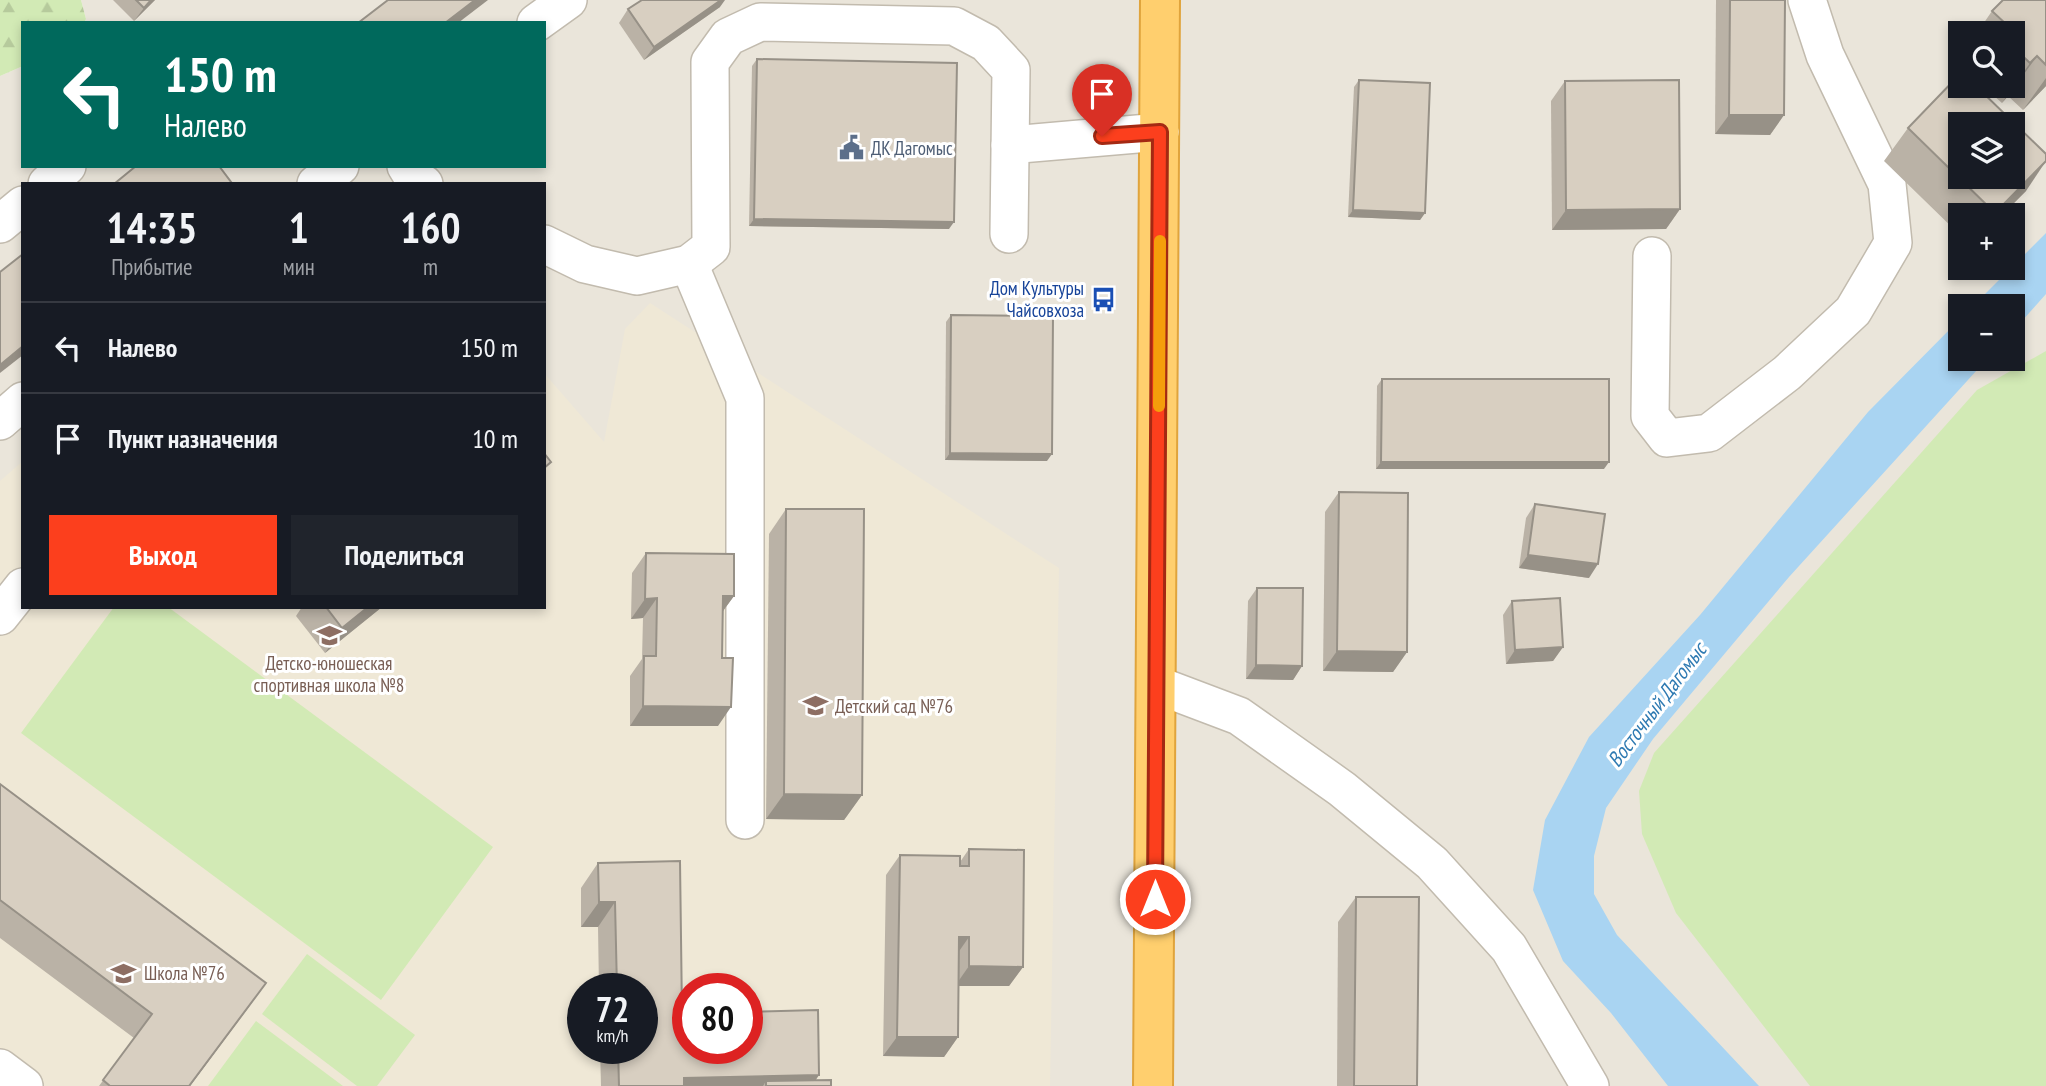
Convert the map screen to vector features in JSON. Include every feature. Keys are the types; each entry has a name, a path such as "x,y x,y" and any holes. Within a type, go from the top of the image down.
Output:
{"highway":[{"path":"1153,1086 1160,0"}],"street":[{"path":"539,21 568,0"},
{"path":"1652,256 1650,416 1667,438 1709,433 1787,373 1853,311 1893,243 1887,184 1825,55 1807,0"},
{"path":"546,245 585,264 637,276 689,264 710,247 710,62 728,37 760,22 954,26 986,43 1011,70 1010,234"},
{"path":"1010,145 1160,132"},
{"path":"49,182 65,168"},
{"path":"319,182 337,168"},
{"path":"407,168 414,179 420,182"},
{"path":"0,225 21,207"},
{"path":"689,264 745,398 744,820"},
{"path":"0,421 21,403"},
{"path":"0,616 21,590"},
{"path":"1157,685 1238,716 1342,789 1432,863 1508,948 1590,1086"},
{"path":"0,1068 24,1086"}],"shaded area":[{"path":"81,0 2046,0 2046,1086 0,1086 0,76 21,67 21,168 546,168 546,21 85,21"},
{"path":"650,303 1059,568 1050,1086 0,1086 0,481 21,463 21,609 546,609 546,375 604,442 625,329"}],"green space":[{"path":"0,0 81,0 85,21 21,21 21,67 0,76"},
{"path":"2046,351 2046,1086 1810,1086 1676,913 1642,834 1639,791 1654,753 1977,390 2011,371 2025,371 2025,363"},
{"path":"113,609 171,609 493,847 381,1000 21,733"},
{"path":"307,954 415,1035 377,1086 357,1086 262,1014"},
{"path":"256,1021 343,1086 208,1086"}],"water":[{"path":"2046,233 2046,294 2025,318 2025,294 1985,294 1999,280 2025,280 2025,254"},
{"name":"Восточный Дагомыс","path":"1948,331 1948,371 1976,371 1789,577 1653,739 1606,808 1594,856 1594,894 1617,935 1759,1086 1668,1086 1611,1013 1563,961 1533,890 1545,820 1589,737 1700,615 1868,412"}],"building":[{"path":"136,0 151,0 144,8"},
{"path":"388,0 475,0 448,21 361,21"},
{"path":"642,0 721,0 654,47 628,9"},
{"path":"1730,0 1785,0 1784,115 1729,115"},
{"path":"2003,0 2046,0 2046,65 2037,56 2030,63 2025,58 2025,21 2003,21 1992,11"},
{"name":"ДК Дагомыс","path":"757,59 957,63 954,222 754,219"},
{"path":"1359,80 1430,83 1425,213 1353,210"},
{"path":"1679,80 1680,209 1566,210 1565,81"},
{"path":"1948,86 1948,98 1988,98 2003,112 1948,112 1948,167 1908,128"},
{"path":"2025,134 2046,154 2046,161 2025,182"},
{"path":"134,168 220,168 231,182 116,182"},
{"path":"1970,189 2019,189 2005,203 1985,203"},
{"path":"21,256 21,348 0,365 0,272"},
{"path":"951,315 1053,316 1052,454 950,453"},
{"path":"1382,379 1609,379 1609,462 1381,462"},
{"path":"1339,492 1408,493 1407,652 1337,651"},
{"path":"1535,504 1605,514 1598,564 1528,555"},
{"path":"786,509 864,509 862,795 784,794"},
{"path":"646,553 734,554 734,596 723,596 722,658 733,658 731,707 643,706 644,656 656,656 657,598 645,599"},
{"path":"1257,588 1303,588 1302,666 1256,665"},
{"path":"1560,598 1563,647 1515,650 1512,601"},
{"path":"328,609 366,609 342,628"},
{"name":"Школа №76","path":"0,784 266,983 189,1086 110,1086 103,1080 152,1014 0,900"},
{"path":"969,849 1024,850 1023,967 969,966 969,937 959,937 958,1037 897,1037 900,855 960,856 960,866 969,866"},
{"path":"680,861 681,973 672,973 672,1064 763,1064 763,1012 818,1010 819,1075 684,1078 684,1086 619,1086 618,1064 658,1064 658,973 617,973 615,902 599,902 598,863"},
{"path":"1356,897 1419,897 1417,1086 1354,1086"},
{"path":"831,1080 831,1086 766,1086 766,1081"}],"slow traffic":[{"path":"1159,406 1160,241"}],"place":[{"name":"ДК Дагомыс","path":"851,148"},
{"name":"Дом Культуры Чайсовхоза","path":"1104,299"},
{"name":"Детско-юношеская спортивная школа №8","path":"329,635"},
{"name":"Детский сад №76","path":"815,706"},
{"name":"Школа №76","path":"124,973"}],"route":[{"path":"1102,136 1160,132 1155,899"}]}
